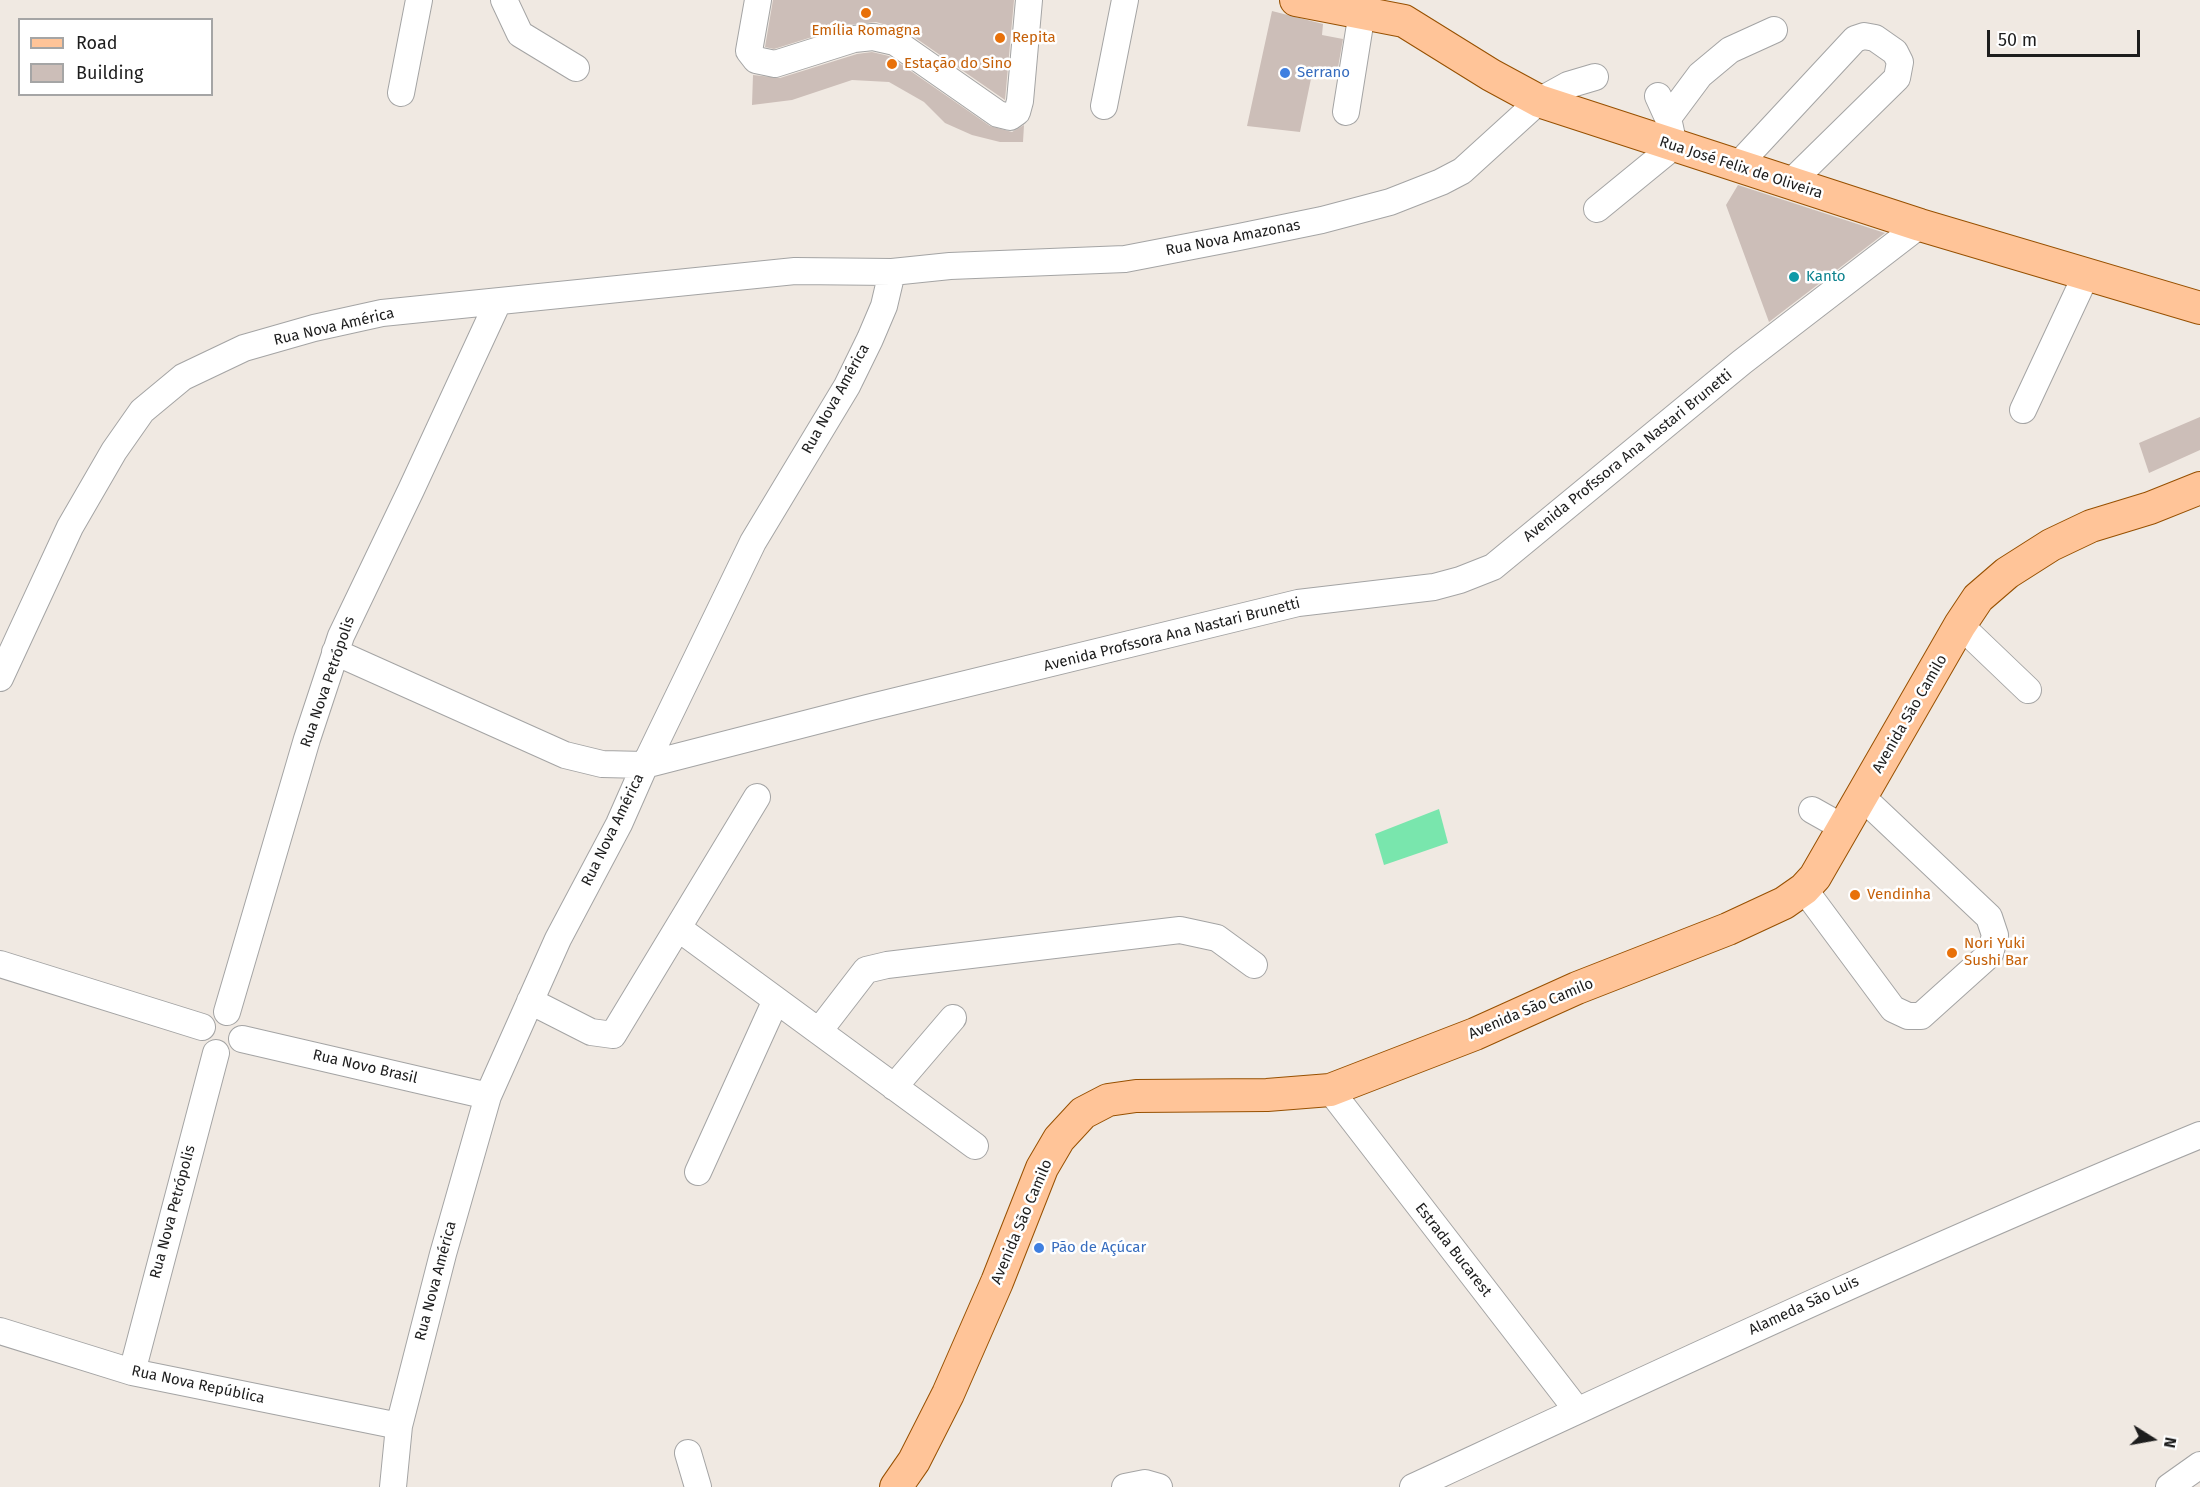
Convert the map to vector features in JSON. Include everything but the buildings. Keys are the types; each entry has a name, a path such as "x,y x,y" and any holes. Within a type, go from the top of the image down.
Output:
{"main road":[{"name":"Rua José Felix de Oliveira","path":"1296,0 1362,12 1405,10 1491,75 1539,101 1667,120 1737,166 1920,225 2200,308"},
{"name":"Avenida São Camilo","path":"896,1487 914,1461 948,1394 997,1282 1042,1168 1059,1140 1083,1113 1108,1100 1136,1096 1268,1095 1330,1090 1475,1034 1577,988 1728,929 1784,903 1804,889 1815,877 1960,625 1978,598 2000,579 2051,545 2091,526 2150,508 2200,488"}],"street":[{"path":"400,93 419,0"},
{"path":"504,0 520,34 576,68"},
{"path":"758,0 749,51 756,60 775,64 854,39 873,37 884,39 895,42 998,114 1010,117 1017,112 1020,101 1029,0"},
{"path":"1104,106 1125,0"},
{"path":"1346,112 1362,12"},
{"path":"1597,209 1700,75 1730,50 1774,30"},
{"path":"1737,166 1855,39 1864,36 1875,38 1895,52 1900,62 1897,78 1789,184"},
{"name":"Rua Nova Amazonas","path":"892,272 950,266 1125,260 1312,222 1378,205 1441,182 1462,171 1539,101 1568,85 1595,77"},
{"name":"Avenida Profssora Ana Nastari Brunetti","path":"335,652 565,755 602,764 645,765 867,708 1298,603 1434,587 1460,580 1493,567 1742,362 1920,225"},
{"name":"Rua Nova América","path":"0,678 70,527 114,451 142,411 183,377 244,348 314,328 382,313 795,272 892,272 884,306 847,386 753,542 645,765 619,824 558,939 488,1096 442,1254 399,1426 393,1487"},
{"path":"2023,410 2086,275"},
{"name":"Rua Nova Petrópolis","path":"227,1012 307,739 340,636 498,302"},
{"path":"1960,625 2028,690"},
{"path":"530,1001 591,1032 613,1035 757,797"},
{"path":"1804,889 1893,1009 1908,1016 1921,1016 1990,954 1995,935 1989,917 1862,798"},
{"path":"1812,810 1844,828"},
{"path":"678,928 975,1146"},
{"path":"819,1031 866,970 887,965 1180,930 1217,938 1254,965"},
{"path":"0,964 202,1027"},
{"path":"698,1172 776,1000"},
{"path":"219,1011 227,1012 240,1022 243,1030 242,1038 235,1050 229,1053 216,1053 203,1043 202,1027 212,1014 219,1011"},
{"path":"894,1087 953,1018"},
{"name":"Rua Novo Brasil","path":"242,1038 488,1096"},
{"name":"Rua Nova Petrópolis","path":"132,1372 216,1053"},
{"name":"Estrada Bucarest","path":"1330,1090 1577,1410"},
{"name":"Alameda São Luis","path":"1413,1487 1876,1274 2073,1187 2200,1135"},
{"name":"Rua Nova República","path":"0,1331 132,1372 399,1426"},
{"path":"688,1453 698,1487"},
{"path":"2169,1487 2200,1465"},
{"path":"1125,1487 1145,1483 1159,1487"}],"green space":[{"path":"1439,809 1448,843 1384,865 1375,834"}],"place":[{"name":"Emília Romagna","path":"866,13"},
{"name":"Repita","path":"1000,38"},
{"name":"Estação do Sino","path":"892,64"},
{"name":"Serrano","path":"1285,73"},
{"name":"Kanto","path":"1794,277"},
{"name":"Vendinha","path":"1855,895"},
{"name":"Nori Yuki Sushi Bar","path":"1952,953"},
{"name":"Pão de Açúcar","path":"1039,1248"}]}
